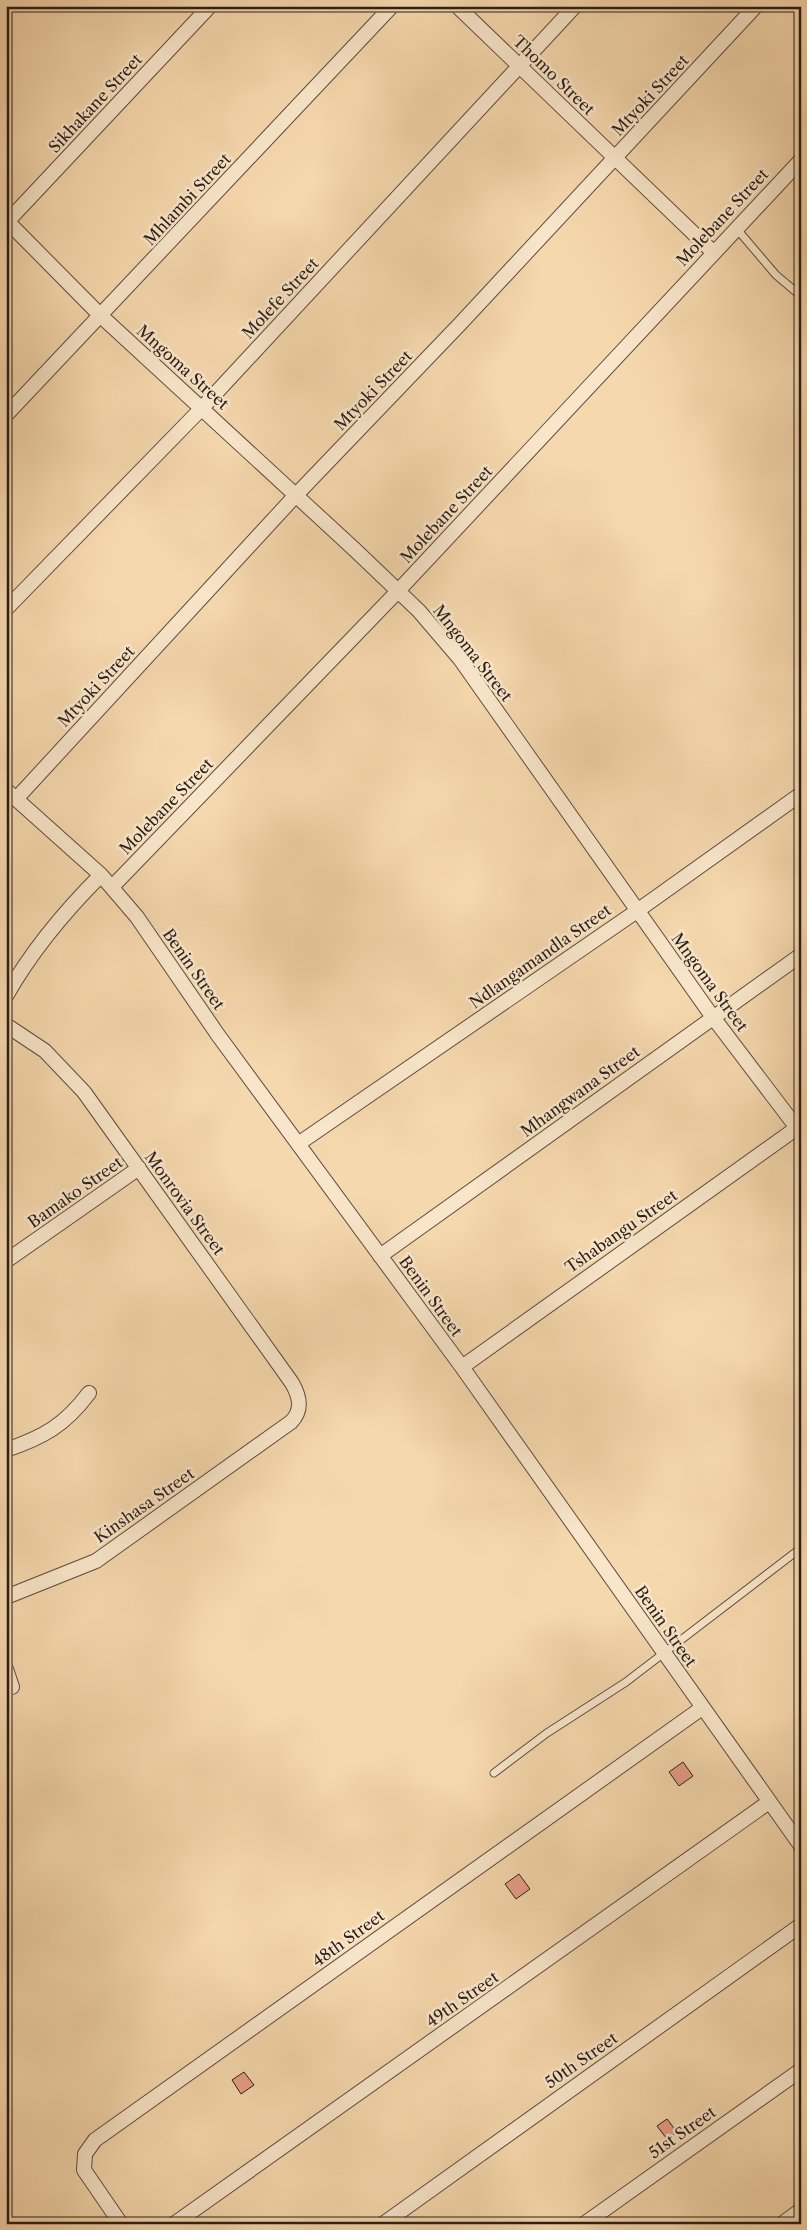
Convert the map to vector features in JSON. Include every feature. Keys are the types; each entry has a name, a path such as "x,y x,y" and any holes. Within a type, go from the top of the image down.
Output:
{"street":[{"name":"Sikhakane Street","path":"7,222 210,6"},
{"name":"Mhlambi Street","path":"6,415 392,6"},
{"name":"Thomo Street","path":"457,6 713,252"},
{"name":"Molefe Street","path":"6,609 202,408 575,6"},
{"name":"Mtyoki Street","path":"11,794 615,159 756,6"},
{"name":"Molebane Street","path":"112,887 398,591 801,160"},
{"name":"Mngoma Street","path":"7,222 101,316 398,591 450,646 712,1016 799,1126"},
{"name":"Benin Street","path":"11,794 101,875 137,917 218,1035 462,1367 801,1846"},
{"name":"Ndlangamandla Street","path":"298,1144 637,911 801,794"},
{"path":"6,996 29,958 52,927 101,875"},
{"name":"Mhangwana Street","path":"380,1256 712,1016 801,955"},
{"name":"Monrovia Street","path":"6,1025 55,1060 84,1092 139,1168 292,1383 297,1392 300,1406 298,1414 291,1422"},
{"name":"Tshabangu Street","path":"462,1367 799,1126"},
{"name":"Bamako Street","path":"6,1261 139,1168"},
{"path":"6,1450 37,1440 51,1432 77,1409 89,1393"},
{"name":"Kinshasa Street","path":"6,1597 96,1561 291,1422"},
{"path":"6,1669 12,1687"},
{"name":"48th Street","path":"121,2224 84,2170 85,2154 95,2140 702,1708"},
{"name":"49th Street","path":"174,2224 769,1802"},
{"name":"50th Street","path":"383,2224 801,1925"},
{"name":"51st Street","path":"584,2224 801,2070"},
{"path":"782,2224 801,2210"}],"lane":[{"path":"736,228 776,275 801,296"},
{"path":"494,1773 547,1733 626,1682 801,1548"}],"building":[{"path":"683,1762 693,1776 679,1786 669,1772"},
{"path":"519,1874 530,1889 516,1899 505,1884"},
{"path":"244,2072 254,2085 241,2094 232,2080"},
{"path":"667,2119 677,2132 667,2139 657,2126"}]}
